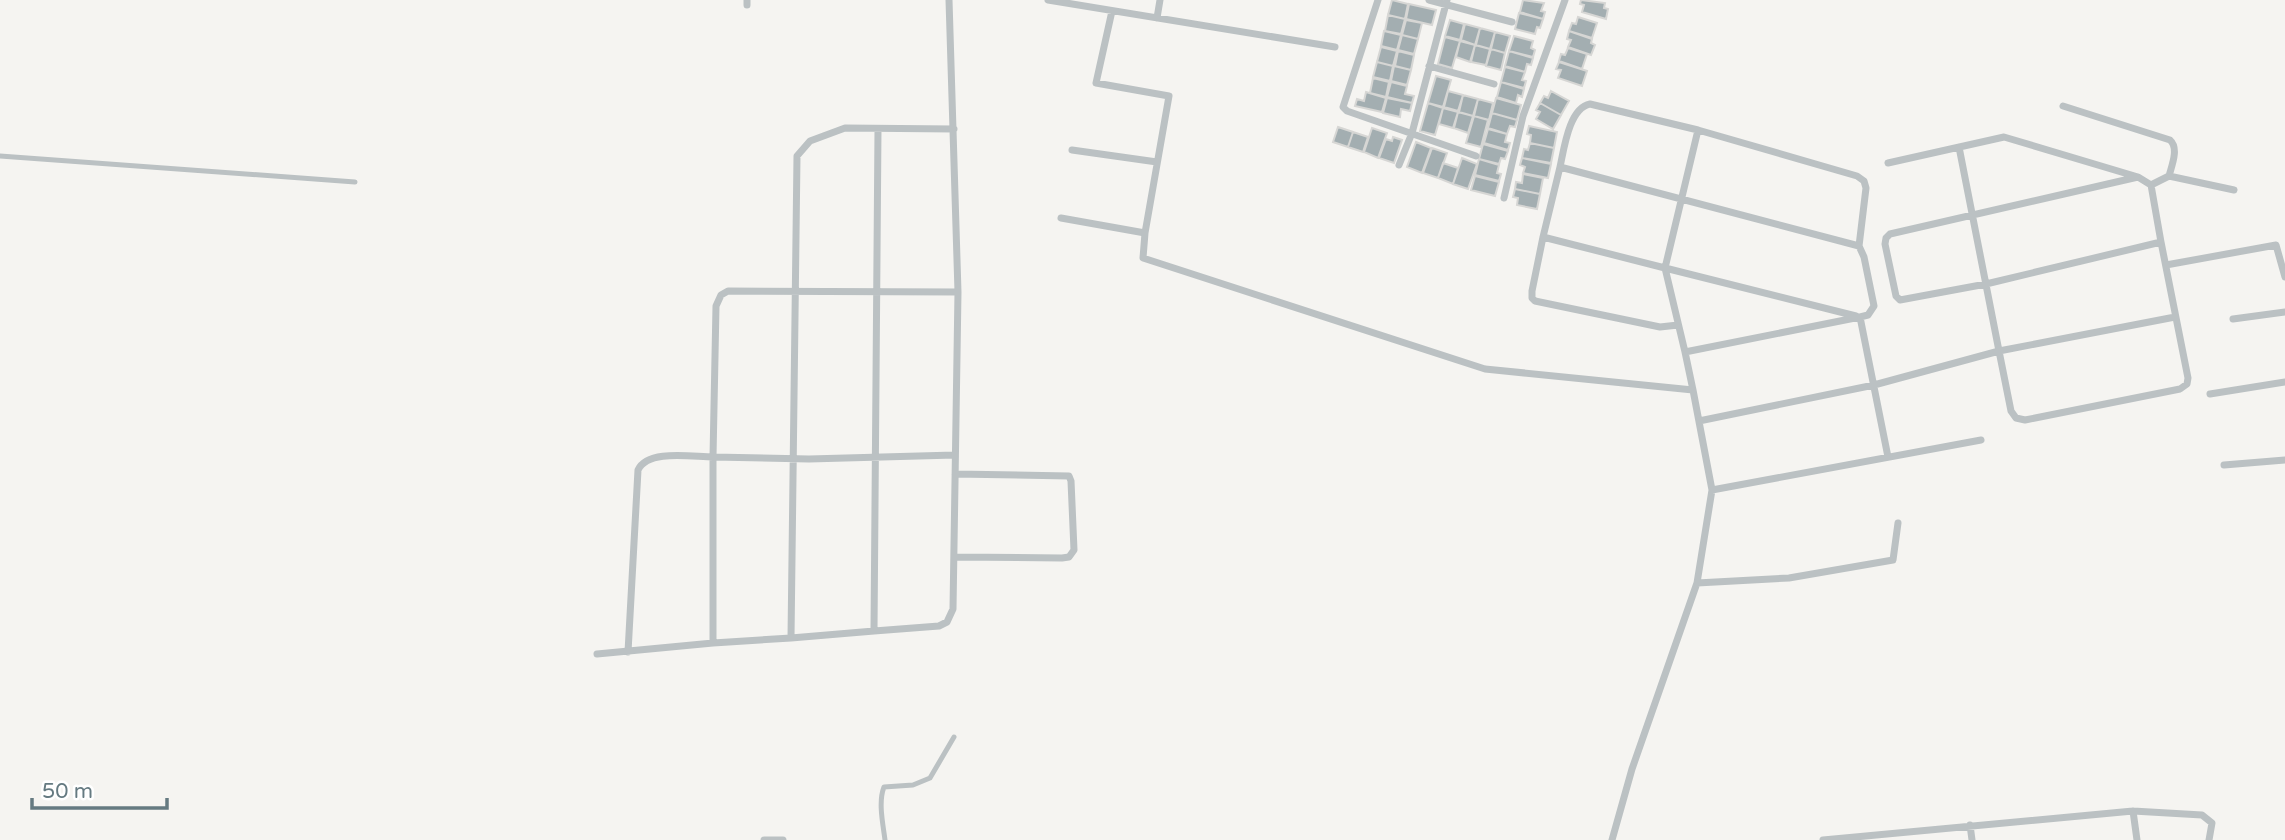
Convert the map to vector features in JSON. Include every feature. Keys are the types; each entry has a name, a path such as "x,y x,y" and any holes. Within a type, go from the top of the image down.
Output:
{"street":[{"path":"597,654 939,626 947,622 953,609 958,292 949,0"},
{"path":"1048,0 1335,47"},
{"path":"1157,18 1160,0"},
{"path":"1378,0 1343,107 1347,111 1476,156"},
{"path":"1429,0 1446,2 1512,22"},
{"path":"1504,198 1523,116 1565,0"},
{"path":"1399,165 1412,133 1446,2"},
{"path":"1112,11 1096,83 1169,96 1143,258 1485,369 1693,390"},
{"path":"1429,66 1494,84"},
{"path":"1678,325 1660,327 1535,301 1532,291 1567,135 1583,105 1590,104 1698,130 1857,176 1864,181 1866,188 1859,246 1864,257 1874,306 1868,314 1685,352"},
{"path":"2063,106 2169,139 2174,143 2175,150 2169,176"},
{"path":"792,638 797,156 810,141 845,128 954,129"},
{"path":"874,631 878,129"},
{"path":"1612,840 1632,769 1696,583 1712,490 1685,352 1665,268 1698,130"},
{"path":"1888,163 1959,147 2004,137 2138,177 2151,185 2187,384 2180,389 2025,420 2016,418 2011,411 1959,147"},
{"path":"1072,150 1157,162"},
{"path":"1560,167 1859,246"},
{"path":"2151,185 2169,176 2234,190"},
{"path":"2138,177 1890,234 1886,238 1896,296 1900,300 1986,284 2161,242"},
{"path":"1061,218 1145,233"},
{"path":"1543,237 1860,317"},
{"path":"2166,264 2276,245 2285,277"},
{"path":"713,643 716,306 721,295 728,291 958,292"},
{"path":"2233,319 2285,312"},
{"path":"1860,317 1888,457"},
{"path":"1699,421 1874,385 1999,351 2175,317"},
{"path":"2210,394 2285,382"},
{"path":"1712,490 1981,439"},
{"path":"628,652 638,470 641,464 654,457 876,458 955,455"},
{"path":"2224,464 2285,460"},
{"path":"954,557 1062,558 1069,557 1074,550 1069,476 955,474"},
{"path":"1696,583 1789,578 1894,560 1898,523"},
{"path":"2133,811 2137,840"},
{"path":"1823,840 1908,836 1970,825 2133,811 2202,815 2211,823 2209,840"},
{"path":"1970,825 1972,840"},
{"path":"764,840 783,840"}],"lane":[{"path":"0,156 355,182"},
{"path":"885,840 882,811 884,786 914,785 930,779 954,737"}],"building":[{"path":"1392,0 1408,4 1405,19 1388,15"},
{"path":"1523,0 1544,3 1541,11 1545,12 1543,19 1520,12"},
{"path":"1581,0 1605,3 1604,8 1608,9 1606,19 1582,12 1584,5 1580,4"},
{"path":"1409,4 1436,10 1432,25 1406,19"},
{"path":"1519,13 1543,19 1535,34 1515,29"},
{"path":"1388,15 1405,19 1401,34 1385,31"},
{"path":"1578,17 1597,23 1592,38 1569,31 1572,23 1576,24"},
{"path":"1406,20 1422,23 1418,39 1402,35"},
{"path":"1450,20 1464,24 1460,40 1445,36"},
{"path":"1465,24 1480,28 1475,45 1461,40"},
{"path":"1480,28 1495,32 1490,49 1476,45"},
{"path":"1384,31 1401,35 1397,50 1381,46"},
{"path":"1569,31 1592,39 1591,43 1595,45 1591,55 1568,47 1571,40 1567,39"},
{"path":"1495,32 1510,36 1505,53 1491,49"},
{"path":"1402,35 1418,39 1414,54 1398,50"},
{"path":"1514,36 1533,41 1533,57 1509,51"},
{"path":"1445,37 1460,41 1452,68 1438,64"},
{"path":"1460,41 1475,45 1470,62 1456,57"},
{"path":"1475,45 1490,49 1486,65 1471,62"},
{"path":"1381,47 1397,51 1393,66 1377,62"},
{"path":"1568,48 1587,54 1582,69 1559,61 1561,54 1565,55"},
{"path":"1491,49 1505,53 1501,70 1486,66"},
{"path":"1398,51 1414,55 1411,70 1395,66"},
{"path":"1509,51 1533,58 1531,65 1527,64 1525,72 1505,66"},
{"path":"1377,62 1393,66 1390,81 1373,77"},
{"path":"1559,62 1587,71 1582,86 1558,78 1561,70 1556,69"},
{"path":"1394,66 1411,70 1407,85 1391,81"},
{"path":"1505,67 1525,72 1522,80 1526,81 1524,88 1501,82"},
{"path":"1436,76 1451,80 1443,107 1428,103"},
{"path":"1373,78 1389,82 1386,97 1370,93"},
{"path":"1391,82 1407,86 1405,94 1414,96 1412,103 1387,97"},
{"path":"1501,82 1524,89 1522,97 1518,95 1516,103 1497,97"},
{"path":"1448,91 1463,95 1458,111 1444,107"},
{"path":"1551,91 1569,101 1561,115 1540,103 1544,96 1548,98"},
{"path":"1366,92 1386,98 1382,112 1355,106 1357,99 1364,101"},
{"path":"1463,95 1478,99 1473,116 1459,112"},
{"path":"1387,98 1412,103 1410,111 1401,109 1400,117 1383,113"},
{"path":"1496,98 1521,105 1517,120 1492,113"},
{"path":"1478,99 1493,103 1489,120 1474,116"},
{"path":"1428,103 1443,108 1435,135 1420,131"},
{"path":"1540,103 1561,115 1553,129 1536,119 1540,112 1536,110"},
{"path":"1443,108 1458,112 1453,128 1439,124"},
{"path":"1458,112 1473,116 1468,133 1454,128"},
{"path":"1492,113 1517,120 1515,127 1510,126 1507,134 1488,128"},
{"path":"1474,116 1488,120 1481,147 1466,143"},
{"path":"1529,126 1557,132 1554,148 1530,143 1531,135 1527,134"},
{"path":"1338,127 1353,132 1348,147 1333,142"},
{"path":"1372,128 1387,133 1378,158 1364,152"},
{"path":"1488,129 1507,134 1505,142 1510,143 1508,150 1484,143"},
{"path":"1353,132 1368,137 1363,152 1348,147"},
{"path":"1393,137 1402,140 1394,163 1379,158 1386,139 1392,141"},
{"path":"1416,142 1431,148 1422,173 1407,167"},
{"path":"1530,143 1554,148 1551,163 1522,158 1524,149 1528,150"},
{"path":"1483,144 1508,151 1505,159 1501,158 1499,164 1479,159"},
{"path":"1432,148 1447,153 1438,178 1423,173"},
{"path":"1462,158 1477,164 1468,189 1453,184"},
{"path":"1522,158 1551,164 1548,178 1523,173 1525,167 1520,165"},
{"path":"1479,159 1499,165 1499,181 1475,175"},
{"path":"1443,163 1458,168 1453,184 1438,178"},
{"path":"1523,174 1543,178 1540,194 1515,189 1516,182 1522,183"},
{"path":"1475,176 1499,182 1495,196 1471,190"},
{"path":"1515,189 1540,194 1537,209 1517,205 1518,198 1513,197"}]}
